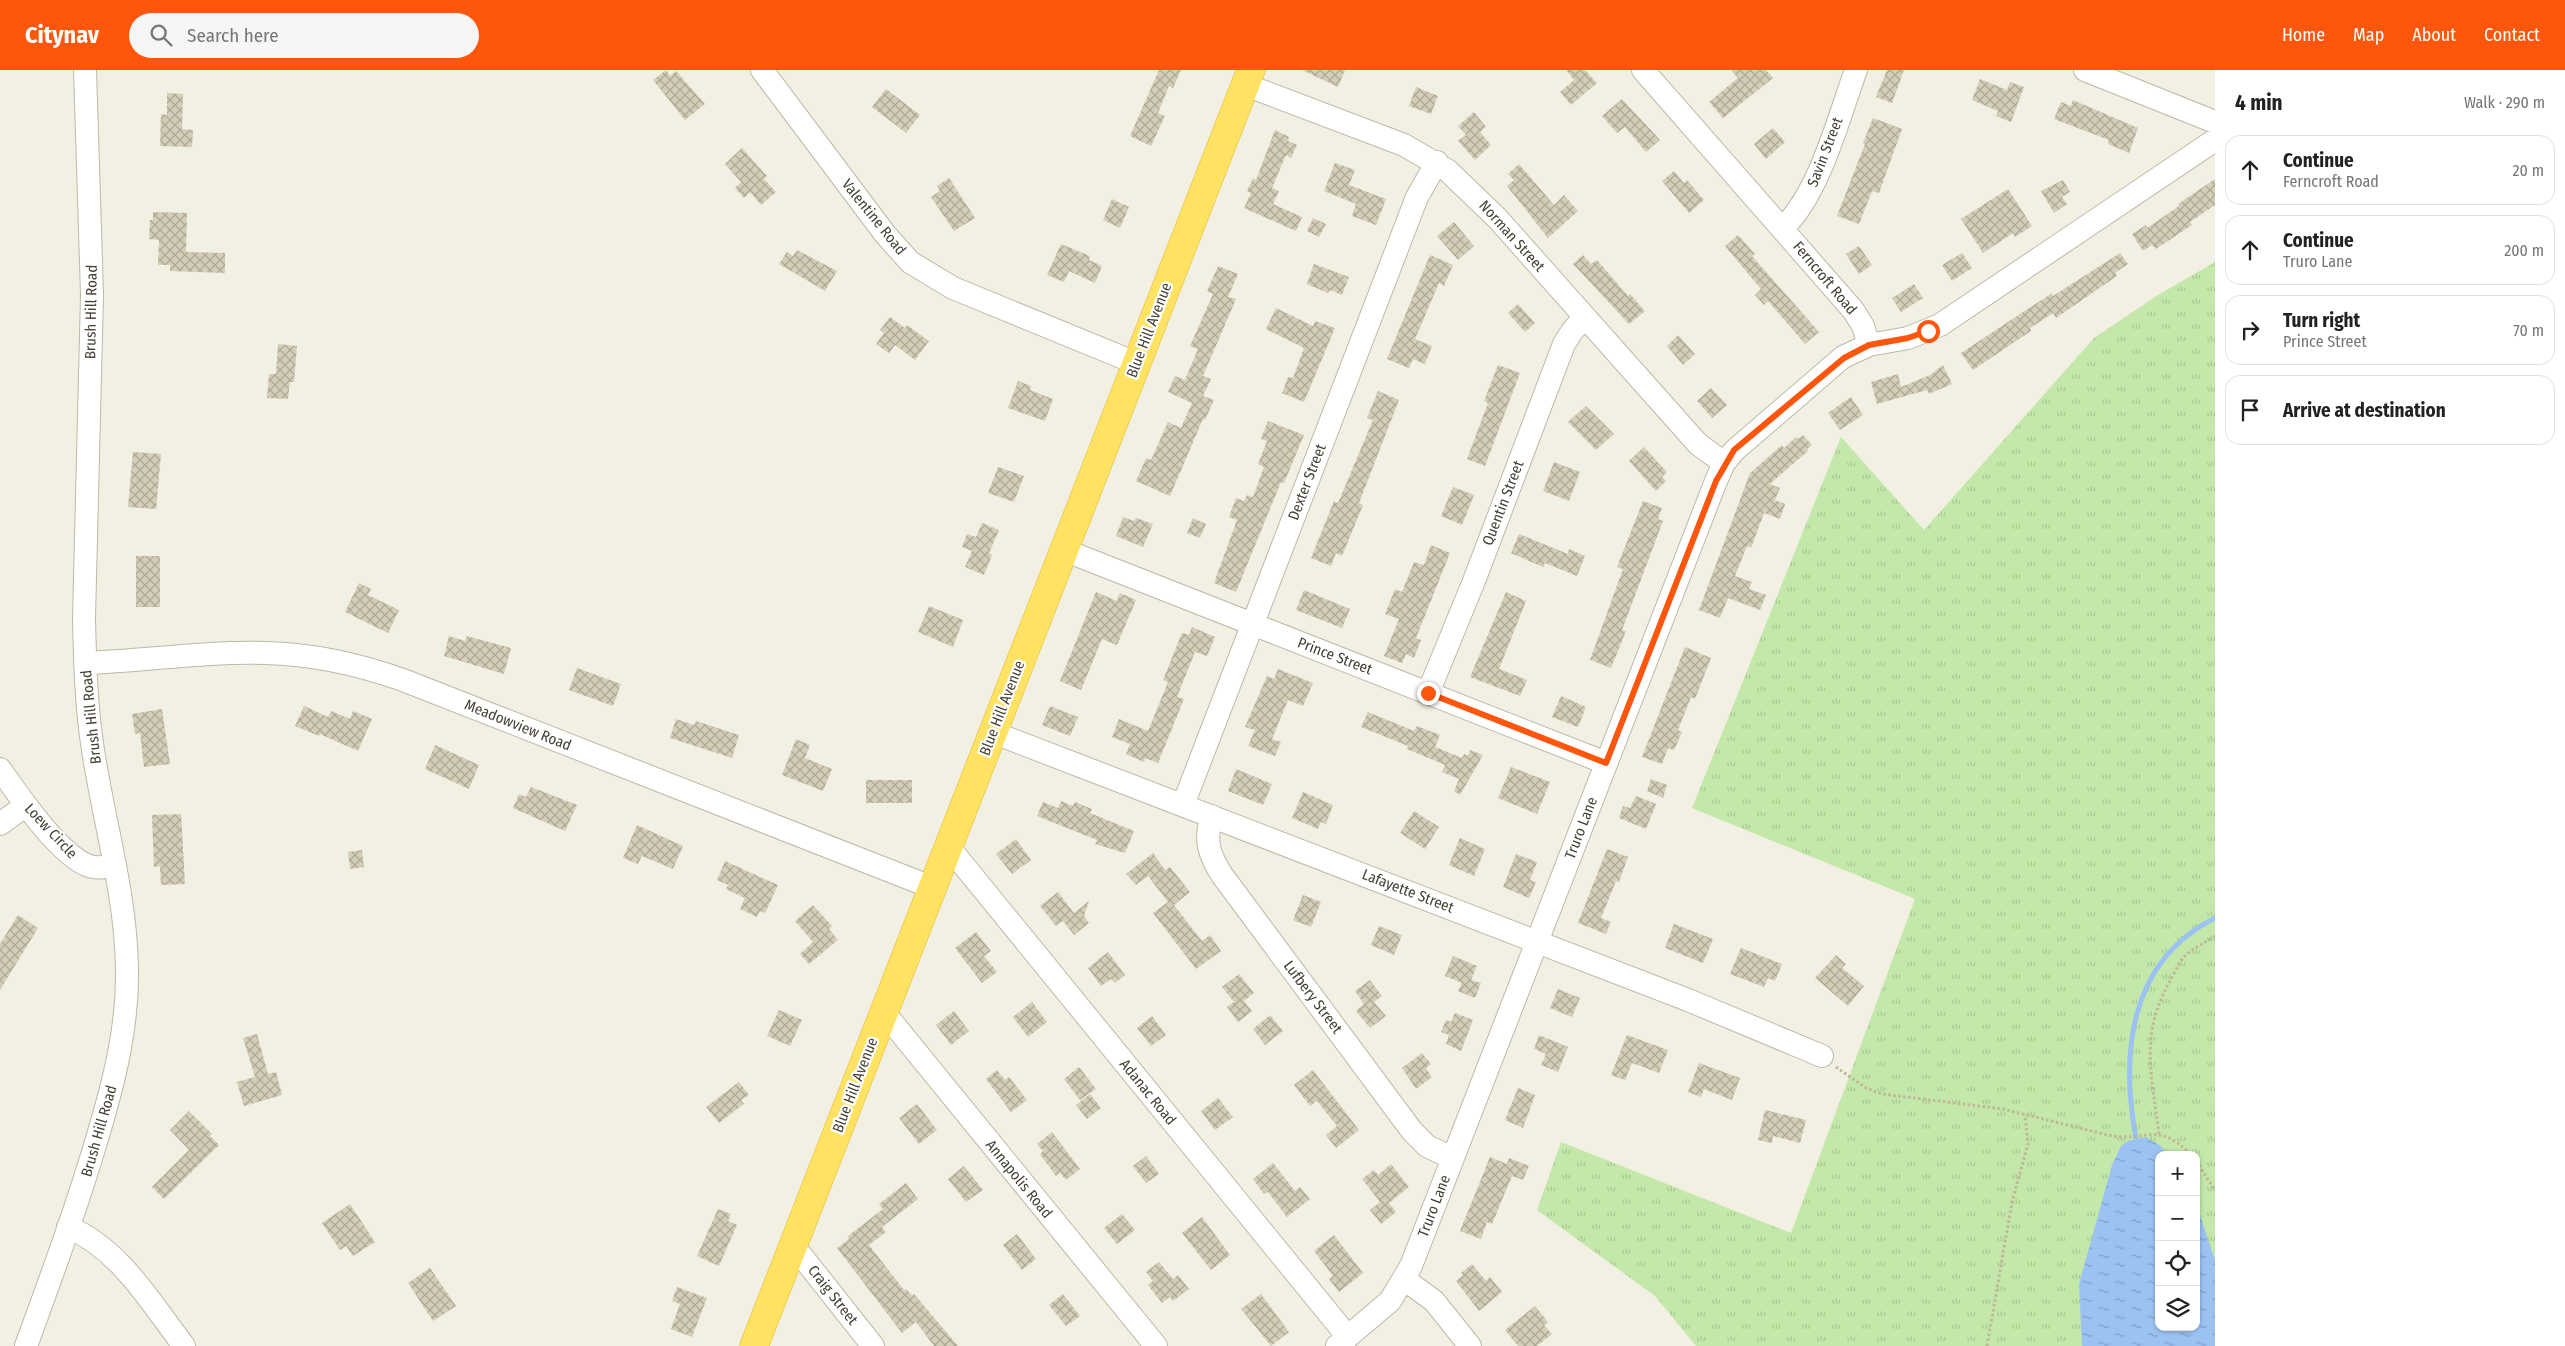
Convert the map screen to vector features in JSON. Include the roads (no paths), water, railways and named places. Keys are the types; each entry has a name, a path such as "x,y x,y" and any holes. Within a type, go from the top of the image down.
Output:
{"highway":[{"name":"Blue Hill Avenue","path":"754,1346 931,887 1249,77"}],"street":[{"name":"Brush Hill Road","path":"26,1346 84,1183 108,1100 125,1017 126,937 115,865 93,749 85,662 84,618 92,295 85,70"},
{"name":"Valentine Road","path":"762,70 885,234 910,262 952,288 1136,363"},
{"name":"Ferncroft Road","path":"1643,70 1853,310 1863,326 1869,345"},
{"name":"Savin Street","path":"1782,228 1795,215 1809,193 1856,70"},
{"path":"2085,70 2215,122"},
{"name":"Norman Street","path":"1249,77 1404,145 1437,162 1457,178 1497,218 1698,444 1724,464"},
{"path":"1869,345 1908,338 1940,325 2215,140"},
{"name":"Dexter Street","path":"1183,804 1418,197 1437,162"},
{"name":"Quentin Street","path":"1428,693 1474,581 1564,344 1573,330 1585,318"},
{"name":"Truro Lane","path":"1342,1342 1390,1301 1404,1279 1724,464 1734,450 1820,375 1852,352 1869,345"},
{"name":"Prince Street","path":"1064,550 1606,763"},
{"name":"Meadowview Road","path":"85,662 263,653 311,657 360,666 403,680 931,887"},
{"name":"Lafayette Street","path":"992,732 1537,941 1688,1000 1822,1056"},
{"name":"Loew Circle","path":"0,769 26,804 75,859 91,866 115,865"},
{"path":"0,824 26,804"},
{"name":"Lufbery Street","path":"1212,816 1208,830 1208,847 1222,875 1412,1131 1427,1146 1452,1158"},
{"name":"Adanac Road","path":"948,846 1342,1342"},
{"name":"Annapolis Road","path":"883,1011 1156,1346"},
{"path":"68,1227 82,1233 104,1249 130,1275 184,1346"},
{"name":"Craig Street","path":"793,1245 873,1346"},
{"path":"1404,1279 1434,1301 1470,1346"}],"water":[{"path":"2146,1137 2161,1146 2165,1151 2155,1151 2155,1331 2200,1331 2200,1215 2215,1260 2215,1346 2082,1346 2079,1284 2112,1165 2121,1146 2128,1141"}],"waterway":[{"path":"2137,1144 2132,1111 2131,1046 2137,1015 2147,986 2163,960 2186,937 2215,918"}]}
